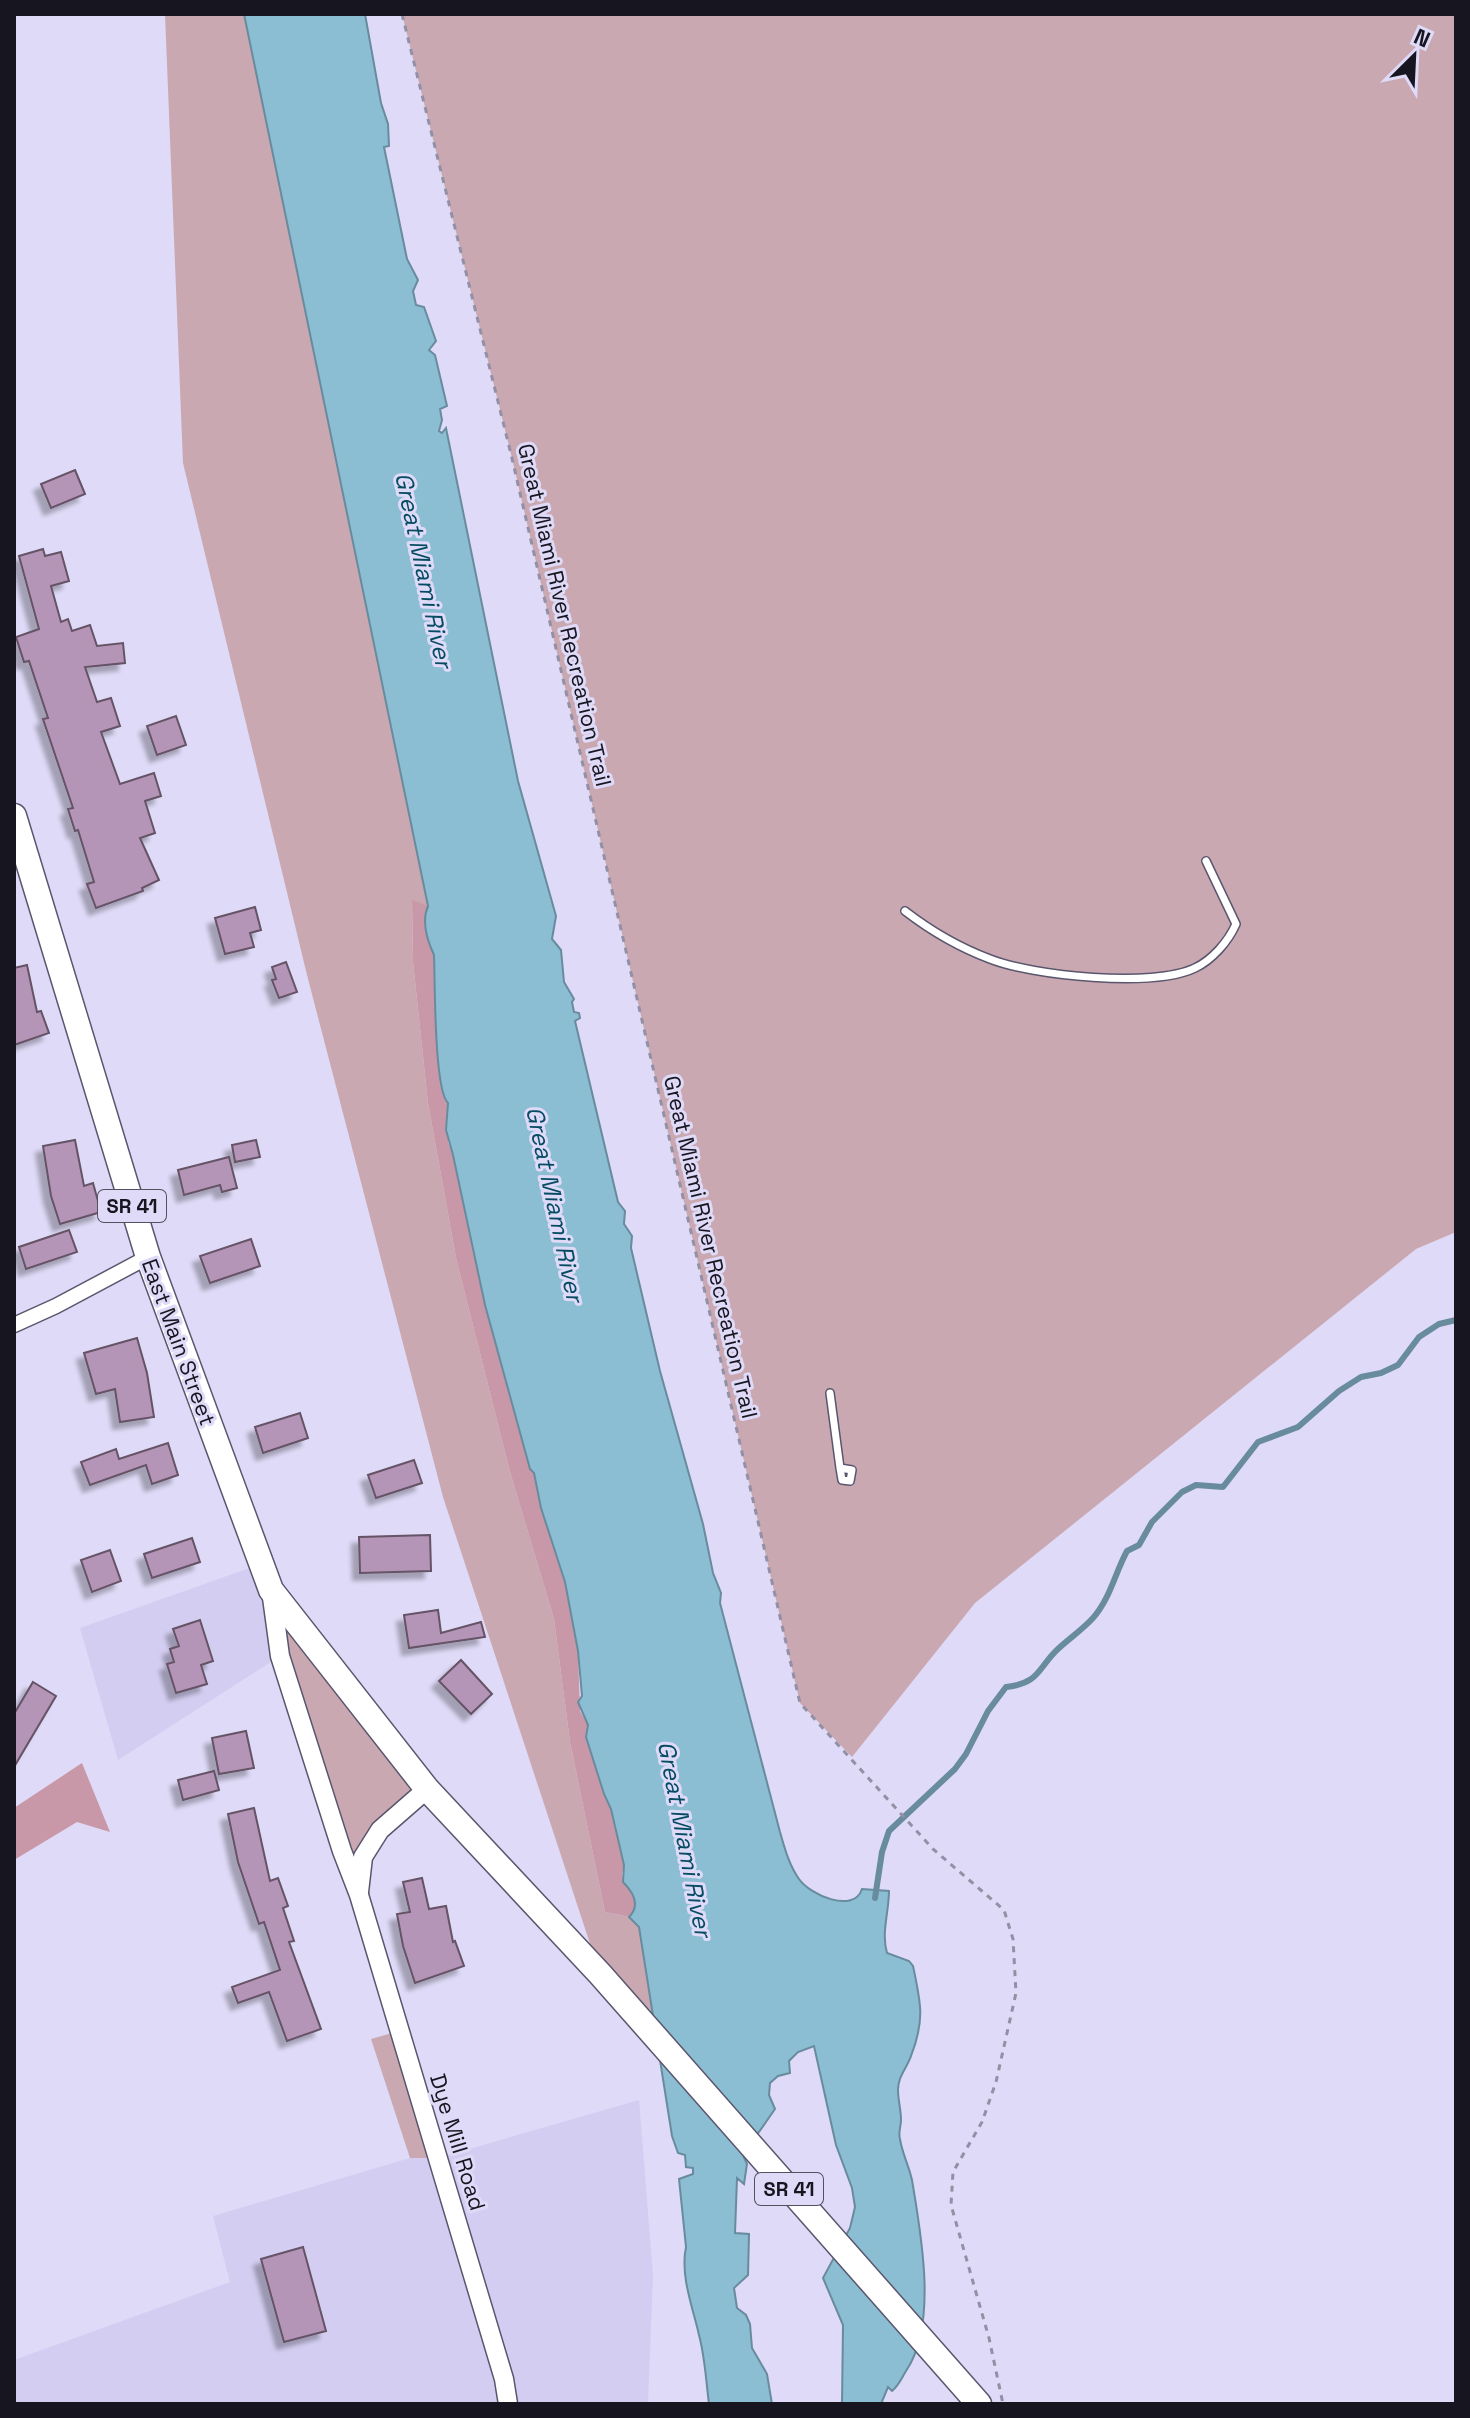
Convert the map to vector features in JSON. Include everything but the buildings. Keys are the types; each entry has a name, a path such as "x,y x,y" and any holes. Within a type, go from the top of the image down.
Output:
{"main road":[{"name":"East Main Street","path":"14,816 148,1257 271,1590"},
{"name":"SR 41","path":"271,1590 427,1789 600,1974 979,2404"}],"street":[{"path":"14,1325 148,1257"},
{"name":"Dye Mill Road","path":"271,1590 280,1656 359,1895 504,2379 508,2404"},
{"name":"Dye Mill Road","path":"359,1895 363,1857 380,1830 427,1789"}],"lane":[{"path":"905,911 931,931 962,948 1017,967 1080,975 1163,976 1194,968 1209,959 1220,949 1236,924 1206,861"},
{"path":"830,1393 840,1468"}],"path":[{"name":"Great Miami River Recreation Trail","path":"402,14 511,454 800,1703 933,1849 1004,1910 1013,1939 1016,1993 996,2082 982,2122 953,2172 951,2205 989,2338 1003,2404"}],"shaded area":[{"path":"165,14 244,14 428,906 412,901 413,962 428,1103 456,1258 510,1472 554,1619 570,1742 605,1912 629,1917 639,1927 656,2039 600,1974 443,1497 307,975 183,463"},
{"path":"402,14 1456,14 1456,1232 1416,1249 975,1603 852,1757 800,1703 511,454"},
{"path":"412,900 428,906 425,925 434,955 448,1103 448,1142 485,1305 530,1469 534,1473 541,1509 565,1582 578,1651 580,1711 588,1725 586,1737 611,1809 624,1865 622,1875 636,1904 635,1911 629,1917 605,1912 570,1742 554,1619 510,1472 456,1258 428,1103 413,962"},
{"path":"261,1564 280,1656 118,1760 80,1628"},
{"path":"271,1590 427,1789 379,1830 359,1895 342,1851"},
{"path":"82,1763 110,1832 77,1822 14,1860 14,1808"},
{"path":"399,2031 437,2158 410,2158 371,2039"},
{"path":"639,2100 653,2275 648,2404 14,2404 14,2360 230,2282 213,2216 410,2158 438,2158"}],"water":[{"name":"Great Miami River","path":"244,14 365,14 381,103 388,124 389,146 384,147 407,259 418,280 413,291 416,305 424,307 436,341 429,350 435,355 447,406 440,409 442,420 439,431 442,433 446,428 518,781 556,916 552,939 561,950 564,982 574,999 574,1012 579,1013 580,1018 575,1021 618,1202 625,1211 624,1224 632,1236 631,1248 660,1371 703,1524 713,1573 721,1593 720,1603 780,1832 796,1874 812,1891 841,1901 857,1896 862,1889 889,1891 885,1930 887,1953 909,1961 913,1966 920,2001 920,2021 915,2043 898,2085 899,2134 912,2180 919,2226 924,2304 916,2352 892,2391 888,2387 881,2404 842,2404 843,2325 823,2278 850,2228 855,2207 852,2188 836,2145 814,2046 798,2052 789,2061 790,2073 778,2076 770,2083 769,2095 775,2109 743,2155 747,2164 744,2184 737,2178 735,2233 749,2234 748,2275 734,2288 737,2308 746,2315 750,2324 752,2348 767,2374 772,2404 709,2404 703,2352 685,2269 686,2247 679,2179 693,2174 693,2168 686,2167 685,2155 678,2153 672,2136 639,1927 629,1917 635,1903 623,1882 624,1865 611,1809 586,1737 588,1725 578,1702 582,1696 578,1651 565,1582 541,1508 534,1473 530,1469 485,1305 446,1130 448,1103 443,1094 438,1057 434,955 425,925 428,906"}],"waterway":[{"path":"875,1898 882,1852 889,1831 955,1769 988,1711 1006,1687 1032,1678 1059,1648 1093,1618 1108,1594 1127,1551 1139,1545 1152,1522 1182,1492 1196,1485 1223,1487 1258,1442 1298,1427 1339,1391 1361,1377 1398,1365 1419,1337 1439,1324 1456,1320"}]}
